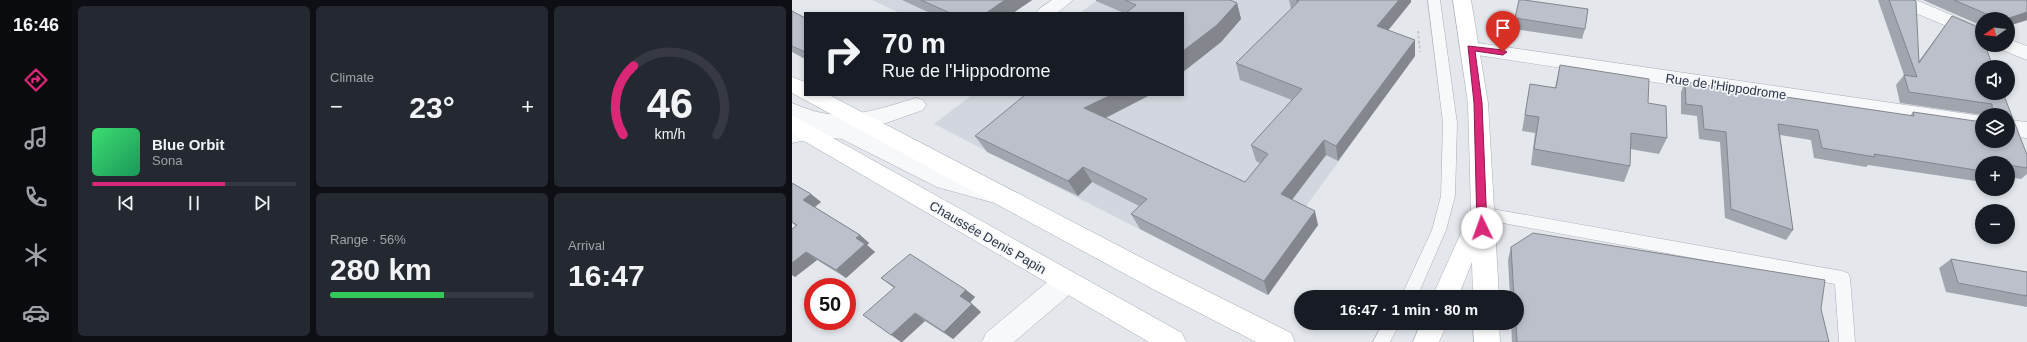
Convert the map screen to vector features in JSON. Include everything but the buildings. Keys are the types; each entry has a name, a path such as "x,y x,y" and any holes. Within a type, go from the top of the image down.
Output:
{"main road":[{"path":"1462,0 1471,48 1478,103 1481,213 1486,290"},
{"path":"792,84 804,90"},
{"name":"Chaussée Denis Papin","path":"814,96 998,195 1282,342"},
{"name":"Chaussée Denis Papin","path":"795,125 1066,282 1173,342"},
{"path":"1448,290 1481,213"},
{"path":"1426,342 1431,330"},
{"path":"1486,330 1487,342"}],"street":[{"path":"1046,12 1064,0"},
{"path":"1900,0 1975,32"},
{"name":"Rue de l'Hippodrome","path":"1471,48 1975,123"},
{"path":"2015,49 2027,54"},
{"name":"Chaussée Denis Papin","path":"795,125 803,116 821,121 869,126 878,118 923,100"},
{"name":"Chaussée Denis Papin","path":"795,125 848,132 945,181 998,195"},
{"path":"2015,129 2027,130"},
{"path":"995,342 1066,282"}],"lane":[{"path":"1412,290 1440,230 1448,196 1450,123 1434,0"},
{"path":"1481,213 1842,278 1847,342"},
{"path":"1381,342 1388,330"},
{"path":"1390,342 1395,330"}],"shaded area":[{"path":"872,0 1032,0 1014,12 898,12"},
{"path":"1097,0 1411,0 1378,43 1415,56 1299,216 1318,225 1268,295 934,124 971,96 1184,96 1184,12 1081,12"}],"route":[{"path":"1482,228 1478,103 1471,48 1503,52"}]}
